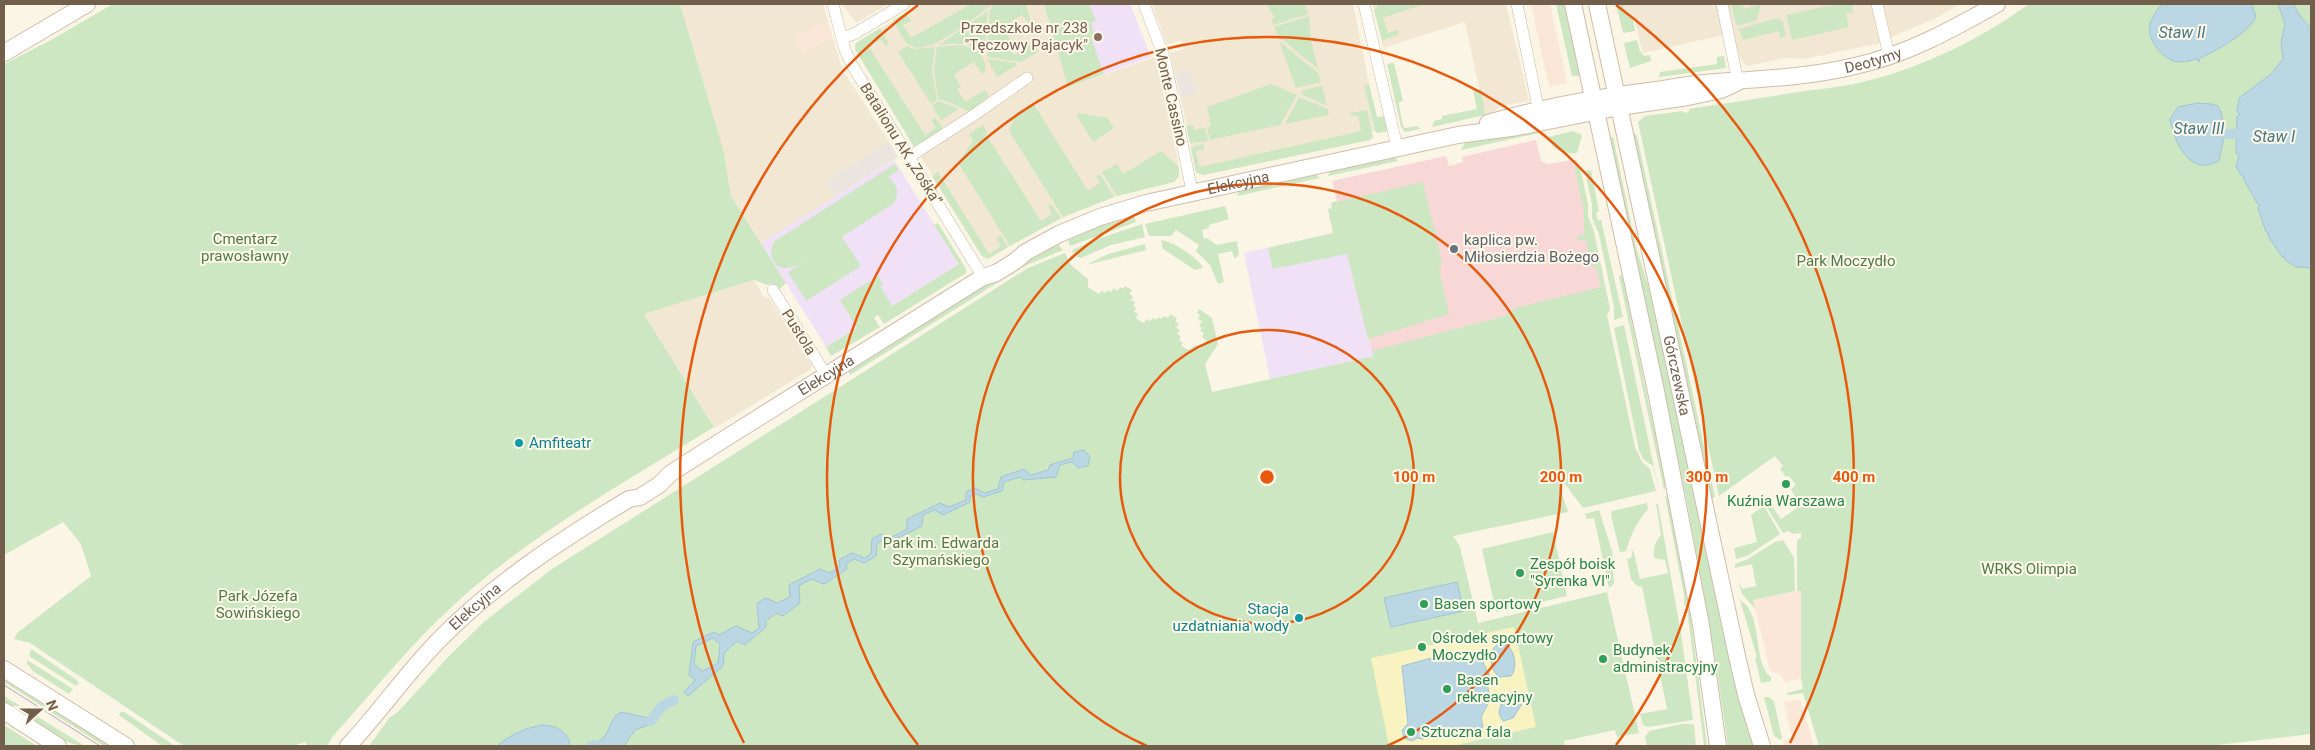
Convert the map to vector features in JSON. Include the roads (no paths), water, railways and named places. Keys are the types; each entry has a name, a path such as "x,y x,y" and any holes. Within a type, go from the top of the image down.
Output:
{"street":[{"path":"4,53 87,4"},
{"name":"Batalionu AK „Zośka”","path":"833,4 842,38 852,65 983,277"},
{"path":"842,38 854,34 904,4"},
{"name":"Monte Cassino","path":"1144,4 1165,60 1192,191"},
{"path":"1364,4 1397,147"},
{"path":"1517,4 1540,116"},
{"name":"Górczewska","path":"1573,4 1678,500 1701,625 1718,746"},
{"name":"Górczewska","path":"1597,4 1735,647 1746,695 1762,746"},
{"path":"1722,4 1738,82"},
{"path":"1877,4 1889,56"},
{"name":"Deotymy","path":"1595,105 1716,82 1738,82 1836,70 1889,56 1940,35 1997,4"},
{"path":"909,157 972,117 1027,78"},
{"name":"Elekcyjna","path":"348,746 409,673 470,611 539,556 629,499 636,490 654,478 671,473 983,277 993,266 1010,256 1026,252 1059,234 1100,217 1192,191 1595,105"},
{"name":"Pustola","path":"772,290 826,375"},
{"path":"4,669 126,746"},
{"path":"4,712 58,746"}],"water":[{"name":"Staw II","path":"2162,4 2252,4 2256,17 2239,35 2200,58 2199,62 2197,59 2177,62 2164,56 2152,41 2150,35 2151,21"},
{"name":"Staw I","path":"2278,4 2293,4 2311,28 2311,268 2296,267 2285,260 2284,256 2282,257 2266,232 2258,208 2259,204 2244,180 2244,176 2236,167 2239,155 2236,153 2237,116 2240,115 2237,112 2239,98 2271,74 2283,59 2281,42 2285,24"},
{"name":"Staw III","path":"2198,103 2218,106 2225,132 2219,161 2208,165 2199,165 2181,150 2170,119 2178,107"},
{"path":"1084,450 1090,457 1088,466 1078,468 1072,462 1060,465 1056,477 1023,480 1020,477 1004,482 1002,491 983,497 977,494 970,496 970,502 943,515 934,510 923,515 922,526 885,544 881,541 877,544 876,556 864,563 854,559 846,564 847,569 824,584 811,579 799,586 800,603 783,616 776,613 766,621 766,627 745,645 737,641 724,653 723,666 688,696 684,692 695,680 689,675 693,642 714,632 719,635 736,626 752,633 759,628 757,603 766,598 777,603 790,597 789,585 820,569 830,573 840,566 839,560 852,553 865,558 871,554 872,539 881,534 888,539 907,529 907,519 940,503 949,507 966,500 966,492 975,488 985,493 998,489 1001,477 1024,469 1031,475 1048,470 1050,465 1073,458 1074,452","holes":["713,638 720,644 718,663 702,671 694,664 696,646"]},
{"name":"Basen sportowy","path":"1457,582 1464,611 1391,627 1384,598"},
{"path":"1498,644 1506,644 1512,651 1515,664 1511,676 1499,677 1494,670 1491,656 1492,651"},
{"name":"Basen rekreacyjny","path":"1478,652 1482,655 1484,665 1490,676 1487,682 1490,700 1481,717 1483,727 1422,739 1417,738 1412,741 1404,738 1402,730 1408,724 1402,666 1439,656 1472,659 1472,655"},
{"path":"1516,691 1522,696 1522,704 1513,718 1503,721 1499,714 1502,702 1506,696"},
{"path":"621,712 648,718 651,724 635,730 624,746 598,746 598,742 605,735 614,718"},
{"path":"543,725 561,730 567,737 570,746 497,746 518,732"}],"waterway":[{"path":"2225,134 2238,134"},
{"path":"651,721 662,706 674,700"},
{"path":"590,746 594,745"}],"tram line":[{"path":"4,685 100,746"}],"place":[{"name":"Przedszkole nr 238 \"Tęczowy Pajacyk\"","path":"1098,37"},
{"name":"kaplica pw. Miłosierdzia Bożego","path":"1454,249"},
{"name":"Amfiteatr","path":"519,443"},
{"name":"Kuźnia Warszawa","path":"1786,484"},
{"name":"Zespół boisk \"Syrenka VI\"","path":"1520,573"},
{"name":"Basen sportowy","path":"1424,604"},
{"name":"Stacja uzdatniania wody","path":"1299,618"},
{"name":"Ośrodek sportowy Moczydło","path":"1422,647"},
{"name":"Budynek administracyjny","path":"1603,659"},
{"name":"Basen rekreacyjny","path":"1447,689"},
{"name":"Sztuczna fala","path":"1411,732"}],"park label":[{"name":"Cmentarz prawosławny","path":"245,248"},
{"name":"Park Moczydło","path":"1846,261"},
{"name":"Park im. Edwarda Szymańskiego","path":"941,552"},
{"name":"WRKS Olimpia","path":"2029,569"},
{"name":"Park Józefa Sowińskiego","path":"258,604"}]}
